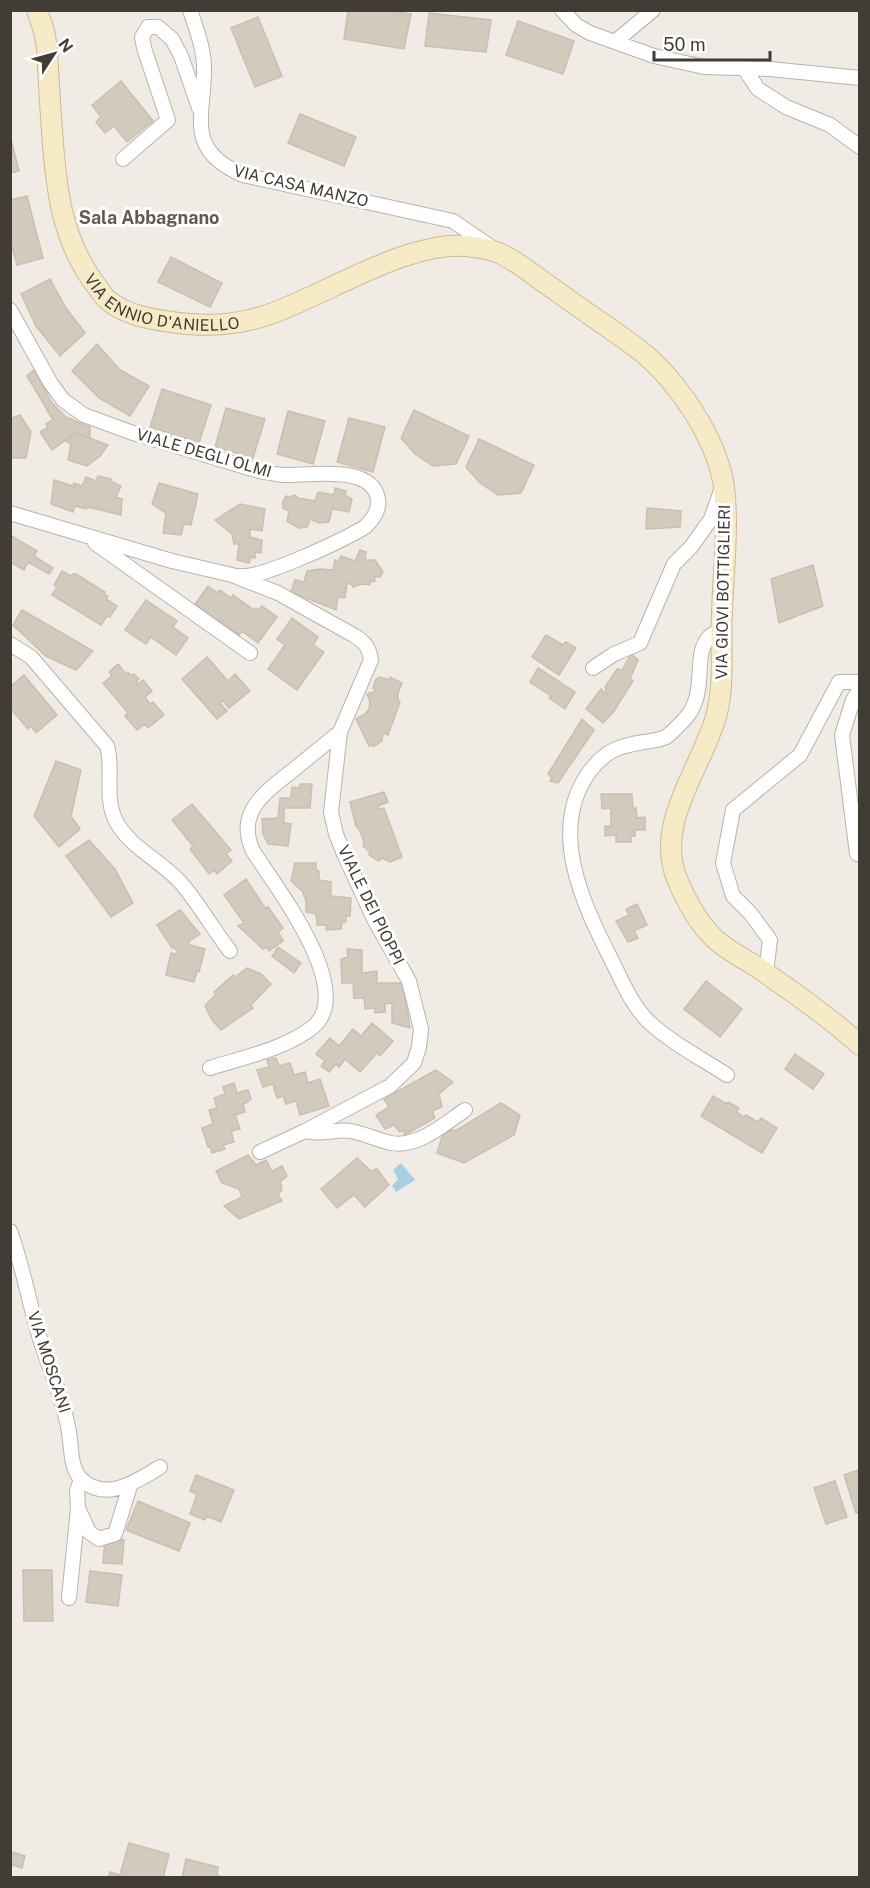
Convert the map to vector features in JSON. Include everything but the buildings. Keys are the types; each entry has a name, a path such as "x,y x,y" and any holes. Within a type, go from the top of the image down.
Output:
{"street":[{"name":"VIA ENNIO D'ANIELLO","path":"37,10 47,47 56,186 63,218 74,249 89,277 108,301 131,313 156,320 217,326 270,314 420,251 444,246 467,246 498,253"},
{"name":"VIA CASA MANZO","path":"190,10 204,64 200,113 202,141 225,167 243,175 453,221 498,253"},
{"path":"562,10 583,29 654,56 704,67 744,68 860,78"},
{"path":"616,41 653,10"},
{"path":"123,159 168,120 144,48 142,37 148,27 158,27 172,39 181,56 200,113"},
{"path":"744,68 758,89 786,107 830,125 860,147"},
{"name":"VIA GIOVI BOTTIGLIERI","path":"498,253 641,351 671,382 693,411 717,459 724,483 726,506 721,630 724,660 717,713 672,823 671,857 674,873 681,889 710,934 766,973 860,1045"},
{"name":"VIALE DEGLI OLMI","path":"10,310 50,382 63,400 84,415 130,432 259,471 281,475 352,475 370,484 376,493 378,502 372,520 353,534 258,574 246,577 232,575"},
{"path":"593,668 614,654 640,643 674,564 691,547 711,519 724,483"},
{"name":"VIALE DEI PIOPPI","path":"10,513 172,561 232,575 278,593 356,636 370,649 370,660 340,732 331,812 336,834 374,919 409,981 421,1029 419,1047 414,1062 404,1075 390,1086 306,1131 260,1152"},
{"path":"86,536 250,653"},
{"path":"721,630 710,636 702,651 698,698 686,719 666,737 618,746 608,752 581,785 573,809 571,830 572,859 585,905 635,1006 662,1034 727,1075"},
{"path":"10,644 31,657 106,746 110,755 109,800 113,816 120,829 180,882 230,951"},
{"path":"766,973 770,940 751,914 733,896 723,863 734,810 800,756 839,682 860,682"},
{"path":"857,854 842,735 860,689"},
{"path":"210,1068 297,1037 319,1021 323,1012 326,991 325,978 320,965 311,945 253,851 247,836 247,823 251,812 266,792 340,732"},
{"name":"VIALE DEI PIOPPI","path":"306,1131 318,1134 351,1131 392,1143 406,1144 418,1140 465,1110"},
{"name":"VIA MOSCANI","path":"10,1231 39,1335 64,1405 74,1467 81,1479"},
{"path":"69,1598 78,1508 77,1491 81,1479 92,1486 119,1489 130,1486 160,1467"},
{"path":"78,1508 89,1532 99,1539 115,1534 130,1486"}],"water":[{"path":"401,1163 415,1180 396,1192 392,1186 398,1179 393,1170"}],"district":[{"name":"Sala Abbagnano","path":"149,217"}]}
